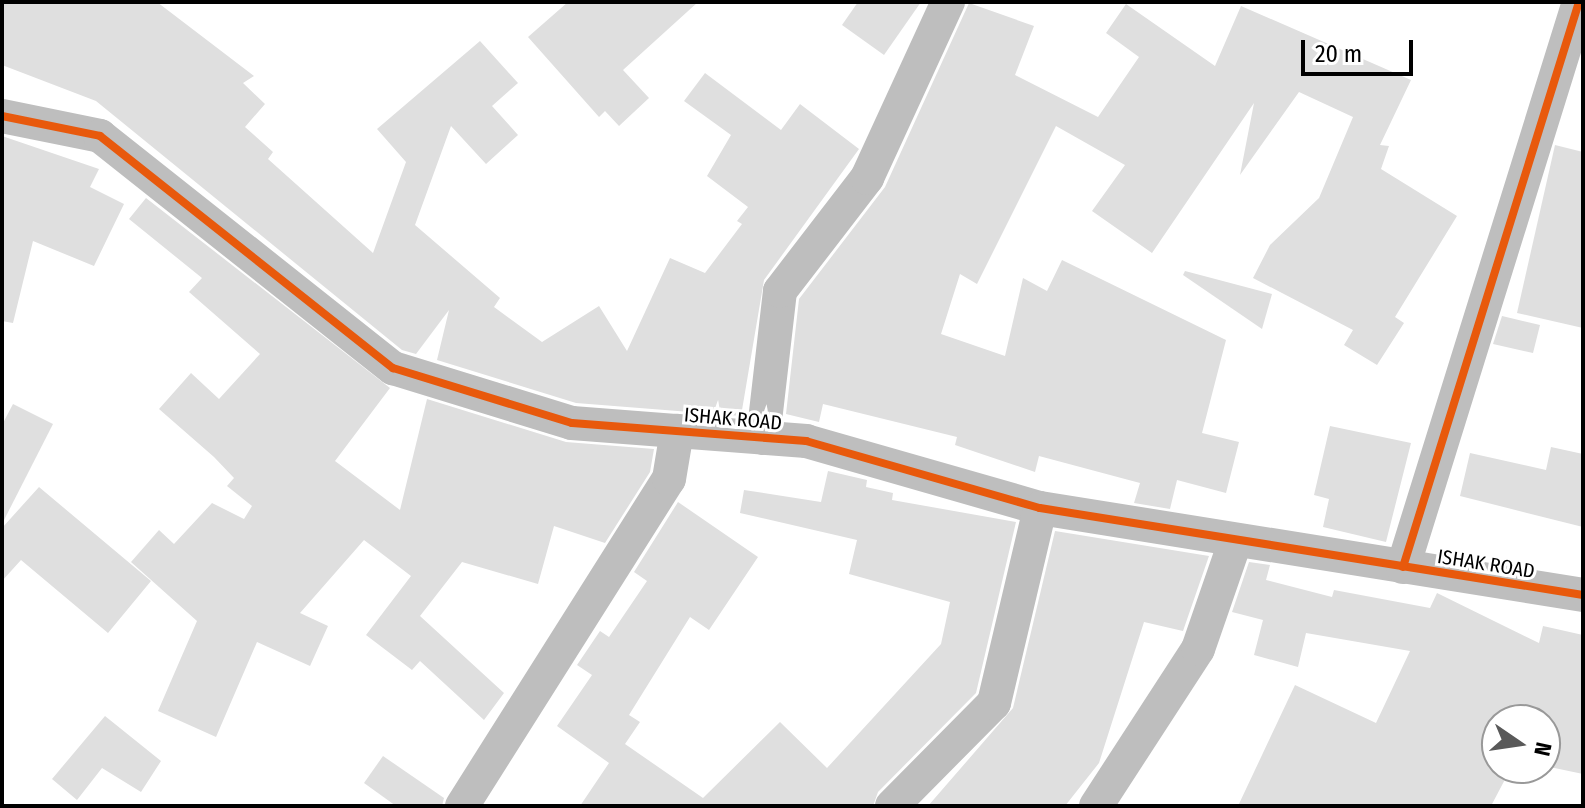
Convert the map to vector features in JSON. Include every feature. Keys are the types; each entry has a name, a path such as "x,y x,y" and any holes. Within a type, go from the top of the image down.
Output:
{"street":[{"path":"763,438 780,291 867,178 948,2"},
{"path":"1403,567 1579,2"},
{"name":"ISHAK ROAD","path":"2,116 100,136 393,368 572,423 806,441 1040,508 1235,542 1583,595"},
{"path":"462,806 669,479 677,431"},
{"path":"892,806 994,703 1040,508"},
{"path":"1096,806 1198,649 1235,542"}],"building":[{"path":"2,2 157,2 254,76 243,83 265,104 245,127 273,152 268,159 373,253 406,162 377,129 480,41 518,83 492,106 518,135 486,164 451,126 415,225 500,298 494,307 542,342 599,306 627,351 670,258 705,273 742,224 737,221 748,207 707,176 731,135 684,101 705,73 781,130 800,104 859,149 764,280 741,416 576,403 437,360 449,310 416,354 402,350 96,101 2,65"},
{"path":"568,2 698,2 623,70 649,98 619,126 605,111 599,117 528,37"},
{"path":"858,2 921,2 884,55 842,25"},
{"path":"969,3 1034,26 1015,75 1098,117 1139,57 1106,33 1126,4 1215,66 1241,6 1411,80 1380,145 1389,146 1381,169 1457,216 1395,317 1404,323 1377,365 1344,345 1353,330 1253,278 1270,245 1319,198 1353,117 1299,92 1240,175 1254,103 1152,253 1092,211 1125,165 1056,126 977,284 960,274 941,334 1005,356 1023,278 1047,291 1062,260 1226,340 1202,433 1239,442 1226,493 1177,480 1170,509 1134,503 1140,483 1039,456 1035,472 955,445 957,437 823,404 819,422 786,414 799,299 885,187"},
{"path":"2,136 99,169 90,187 124,204 94,266 33,241 13,323 2,321"},
{"path":"1555,145 1583,152 1583,328 1517,313"},
{"path":"146,198 390,388 335,461 400,510 427,399 566,442 654,449 650,472 605,543 554,526 538,584 462,562 420,616 504,693 484,720 420,661 412,670 366,635 411,576 364,540 300,613 328,626 310,666 257,642 216,737 158,711 197,621 131,562 159,530 174,544 212,503 244,519 252,506 227,486 234,478 214,457 159,409 191,373 219,399 260,354 189,292 202,278 129,219"},
{"path":"1185,271 1272,294 1262,329 1183,275"},
{"path":"1502,316 1540,325 1533,353 1493,344"},
{"path":"13,404 53,424 2,524 2,425"},
{"path":"1330,426 1411,443 1386,542 1323,527 1329,499 1314,495"},
{"path":"1551,447 1583,454 1583,527 1460,496 1470,453 1546,470"},
{"path":"828,471 867,480 866,487 893,493 892,500 1016,522 976,693 878,792 873,806 580,806 609,763 557,726 592,675 577,665 600,631 609,637 647,581 634,572 678,502 758,557 709,630 690,617 629,715 640,722 625,744 703,798 780,722 827,768 941,644 950,602 849,574 857,540 740,513 744,490 821,502"},
{"path":"39,487 151,581 108,633 21,560 2,581 2,528"},
{"path":"1055,531 1209,556 1183,631 1144,622 1099,763 1065,806 928,806 1013,708"},
{"path":"1249,562 1270,565 1266,580 1332,597 1334,590 1430,608 1437,593 1539,643 1543,626 1583,635 1583,774 1561,769 1561,704 1481,704 1481,784 1503,784 1491,806 1238,806 1295,685 1376,723 1410,651 1306,633 1298,667 1254,655 1263,620 1232,612"},
{"path":"105,716 161,761 141,792 102,768 77,800 52,779"},
{"path":"383,756 444,798 442,806 396,806 364,783"}],"cycle path":[{"path":"1403,567 1579,2"},
{"path":"2,116 100,136 393,368 572,423 806,441 1040,508 1583,595"}]}
